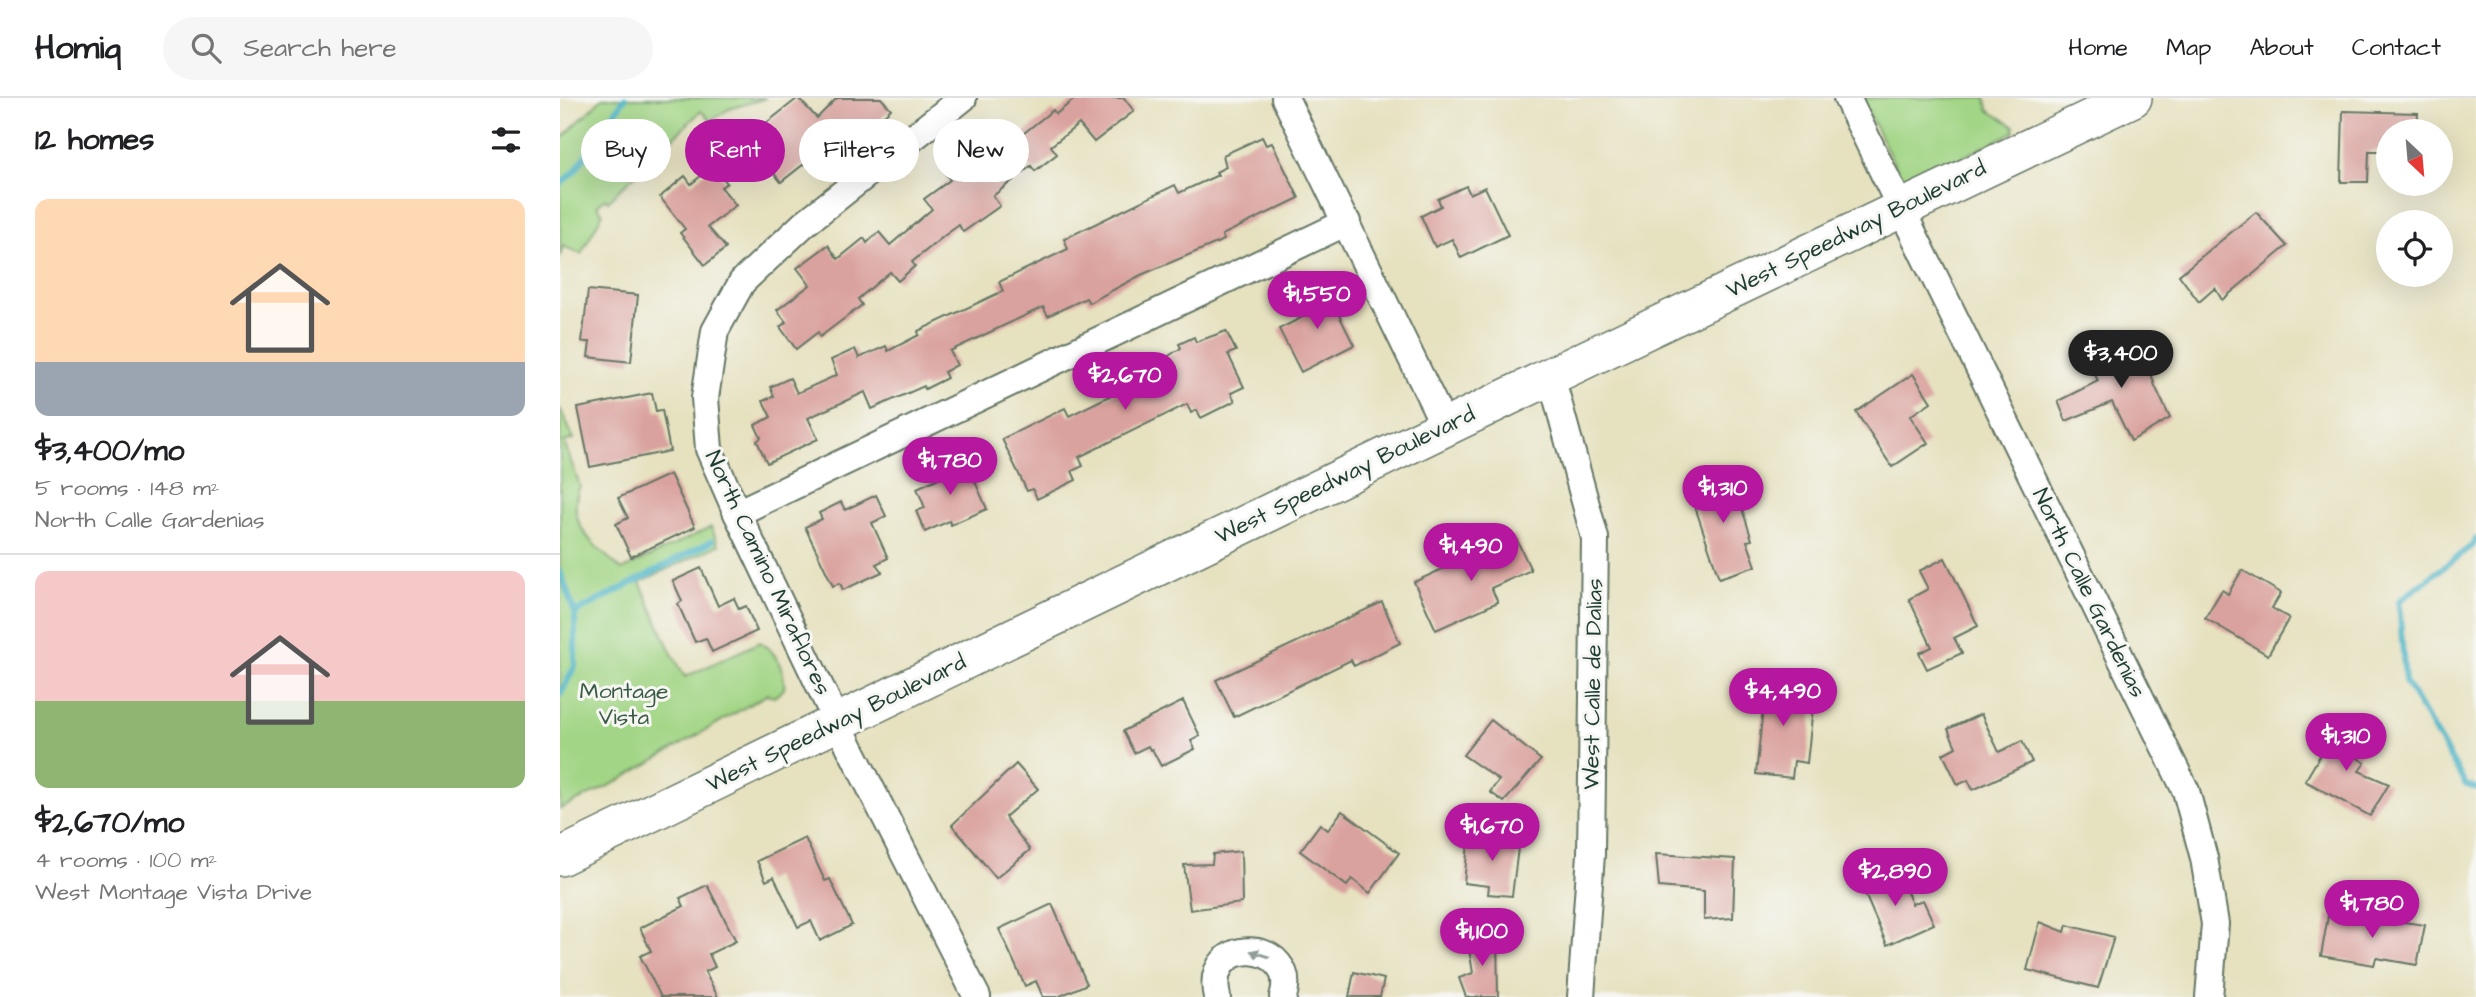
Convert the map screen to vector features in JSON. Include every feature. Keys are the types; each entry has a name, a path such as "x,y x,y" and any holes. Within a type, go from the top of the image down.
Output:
{"main road":[{"name":"West Speedway Boulevard","path":"560,857 1445,427 2133,98"}],"street":[{"name":"North Camino Miraflores","path":"963,98 805,223 742,282 715,331 705,398 709,449 737,513 837,723 977,997"},
{"path":"1285,98 1445,427"},
{"name":"North Calle Gardenias","path":"1847,98 2186,791 2204,858 2215,924 2209,997"},
{"path":"737,513 1347,222"},
{"name":"West Calle de Dalias","path":"1551,376 1595,538 1591,854 1581,997"},
{"path":"1217,997 1216,976 1221,965 1229,956 1252,950 1264,952 1281,968 1285,979 1283,997"}],"green space":[{"path":"602,98 766,98 729,109 714,119 709,119 701,111 693,119 685,119 685,126 671,140 671,119 581,119"},
{"path":"1861,98 1986,98 1988,110 2014,126 2014,132 1961,158 1903,181"},
{"path":"581,119 581,182 628,182 608,201 605,198 597,206 603,213 581,254 563,246 560,258 560,140"},
{"name":"Montage Vista","path":"560,408 574,439 564,442 580,486 576,500 579,523 593,543 622,570 711,527 719,545 640,582 685,677 760,642 775,656 781,668 784,689 774,697 768,694 615,783 560,809"}],"building":[{"path":"798,98 817,118 837,98 881,98 891,109 882,119 799,119 799,168 785,179 785,119 771,119"},
{"path":"1076,98 1124,98 1134,111 1094,142 1079,124 1051,146 1057,154 1035,171 1031,166 1029,168 1029,129 1053,110 1056,114"},
{"path":"2343,111 2418,113 2418,119 2376,119 2376,151 2369,151 2368,182 2341,182"},
{"path":"1262,137 1266,145 1272,143 1299,198 1222,235 1224,240 1141,275 1089,303 1086,298 1048,316 1043,307 950,351 957,365 944,372 947,378 925,389 924,386 872,409 865,392 808,418 818,439 767,463 757,441 761,438 755,425 771,417 763,401 774,396 770,387 790,378 797,393 837,375 831,360 855,349 859,358 886,346 888,351 919,335 918,331 1003,291 999,282 1068,249 1064,239 1175,185 1179,193 1218,175 1216,172 1226,167 1223,155"},
{"path":"685,176 685,182 726,182 721,187 736,205 708,227 726,248 705,265 680,233 685,229 660,197"},
{"path":"947,182 1011,182 993,196 1000,206 963,232 959,225 944,236 912,262 915,266 898,281 890,272 858,299 862,305 820,337 818,332 796,349 780,327 786,322 777,310 810,285 797,268 828,245 838,259 864,238 867,243 879,232 890,245 932,209 924,199"},
{"path":"1466,186 1470,194 1485,187 1508,235 1461,258 1452,239 1435,247 1421,216 1441,206 1438,199"},
{"path":"2256,212 2287,246 2222,300 2215,288 2199,302 2179,275"},
{"path":"1322,281 1354,345 1301,372 1279,329 1311,313 1301,292"},
{"path":"588,290 638,295 631,362 588,357 590,342 582,342"},
{"path":"1226,331 1236,351 1228,354 1244,387 1231,393 1235,401 1201,418 1197,410 1191,413 1187,404 1079,457 1083,466 1072,471 1076,480 1037,499 1033,489 1027,491 1002,439 1065,408 1069,416 1142,380 1138,372 1181,348 1179,344 1194,337 1196,342"},
{"path":"2119,340 2132,342 2145,354 2155,386 2170,418 2131,441 2112,402 2066,421 2058,401 2098,381 2092,368 2102,347"},
{"path":"1913,374 1931,402 1910,416 1928,443 1892,467 1856,412"},
{"path":"652,393 656,411 662,410 670,451 590,467 578,408"},
{"path":"964,456 987,509 951,525 949,521 925,532 916,511 925,508 917,488 950,473 945,464"},
{"path":"670,474 695,527 631,557 616,524 628,518 618,498"},
{"path":"1731,474 1752,540 1747,541 1756,566 1719,578 1688,486"},
{"path":"876,495 886,516 872,523 888,558 876,564 882,572 843,590 840,583 833,586 805,527 822,519 819,513 841,502 845,510"},
{"path":"1515,536 1531,570 1491,588 1498,602 1436,630 1414,582"},
{"path":"1945,558 1978,626 1954,638 1962,653 1927,669 1919,653 1932,647 1909,599 1928,589 1919,571"},
{"path":"701,568 718,606 734,598 739,609 746,606 757,631 712,652 706,638 695,642 678,604 682,601 673,581"},
{"path":"2242,570 2281,593 2272,608 2289,618 2268,655 2205,618 2222,590 2228,594"},
{"path":"1382,602 1400,643 1354,666 1351,660 1234,717 1216,680"},
{"path":"1756,683 1815,689 1807,763 1794,761 1792,778 1756,774 1763,709 1754,708"},
{"path":"1183,701 1200,736 1191,741 1195,749 1161,766 1148,746 1134,753 1123,731"},
{"path":"1981,714 1999,752 2022,741 2032,762 1973,790 1968,780 1958,785 1943,754 1956,747 1948,729"},
{"path":"1491,720 1541,760 1504,802 1490,792 1499,780 1463,755"},
{"path":"2339,723 2366,743 2358,758 2365,763 2359,771 2389,784 2370,816 2305,781"},
{"path":"1016,764 1038,789 1005,817 1030,850 996,878 952,825"},
{"path":"1342,811 1399,853 1370,893 1352,879 1347,886 1300,851 1320,824 1328,830"},
{"path":"1469,834 1519,840 1512,896 1488,894 1489,886 1464,883"},
{"path":"805,838 825,881 830,879 852,925 820,941 811,921 798,927 774,877 766,881 757,861"},
{"path":"1241,851 1242,903 1190,910 1184,865 1212,864 1213,854"},
{"path":"1656,854 1735,859 1733,918 1704,920 1704,891 1659,887"},
{"path":"1897,869 1912,904 1923,900 1934,924 1887,945 1861,885"},
{"path":"707,885 736,941 709,954 715,967 705,972 718,997 661,997 640,956 651,951 640,928 684,906 680,898"},
{"path":"1052,904 1087,984 1058,997 1043,997 1036,981 1025,986 999,929"},
{"path":"2354,915 2425,925 2417,965 2376,958 2374,965 2321,956 2328,916 2353,921"},
{"path":"2040,922 2065,932 2067,925 2114,937 2098,988 2027,970"},
{"path":"1497,935 1498,997 1466,997 1459,978 1473,973 1467,937"},
{"path":"1354,972 1384,979 1380,997 1349,997"}],"waterway":[{"path":"560,184 575,171 625,98"},
{"path":"2476,539 2473,545 2399,601 2405,681 2466,785 2476,788"},
{"path":"575,613 712,541"},
{"path":"560,572 575,613 575,666 560,695"}]}
